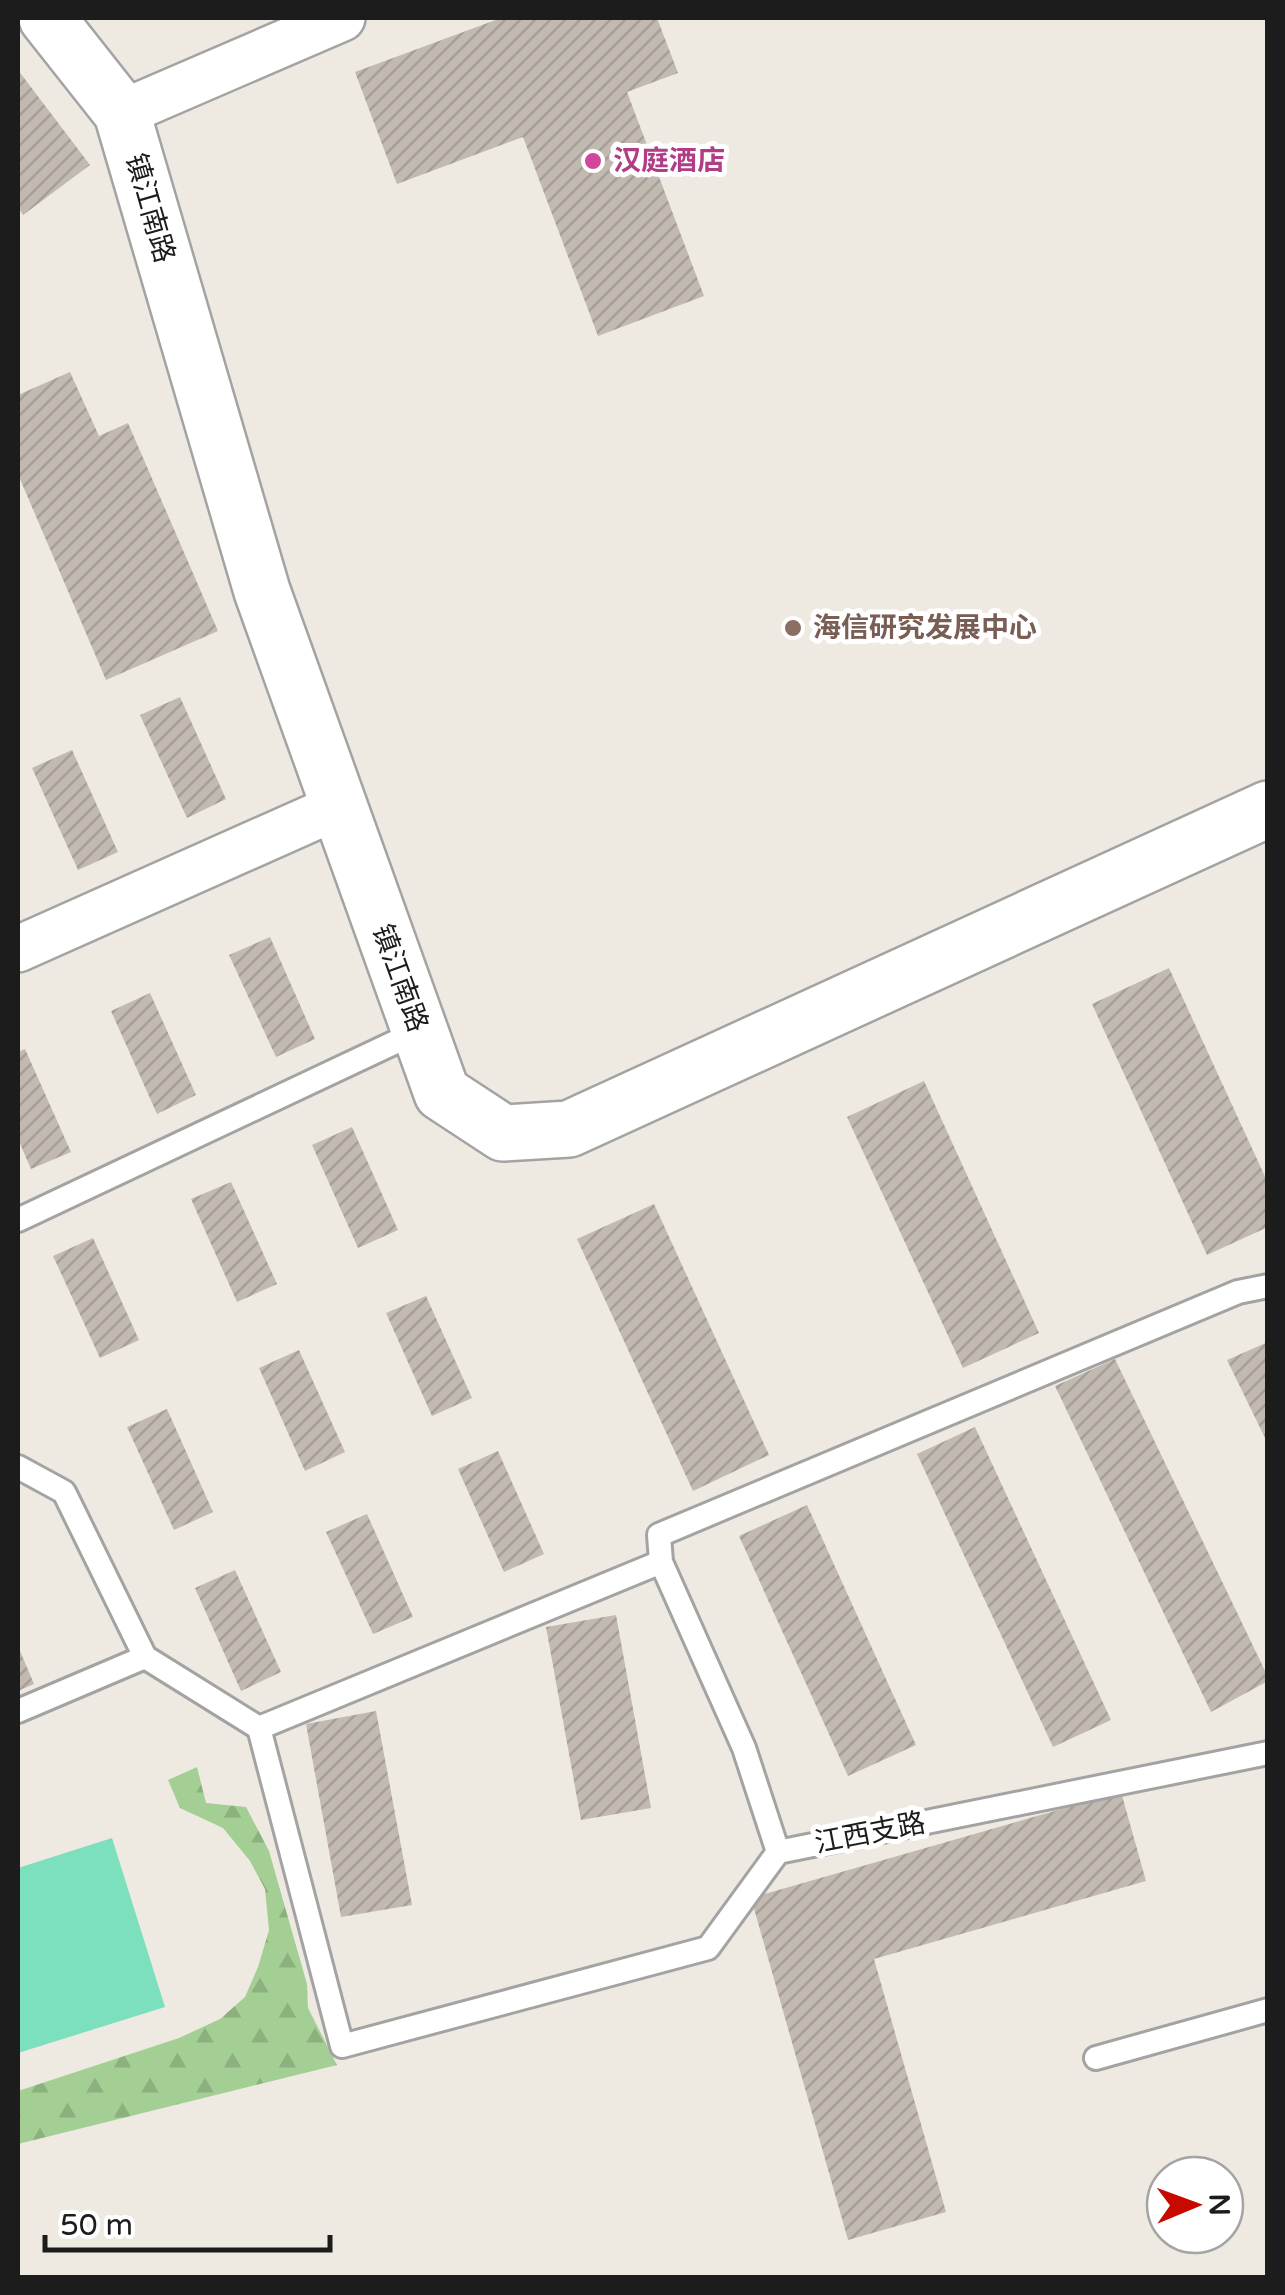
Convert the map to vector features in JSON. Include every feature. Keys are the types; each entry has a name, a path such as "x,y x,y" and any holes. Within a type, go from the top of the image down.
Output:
{"street":[{"name":"镇江南路","path":"47,18 122,113 262,591 442,1093 503,1133 568,1130 1268,809"},
{"path":"122,113 342,18"},
{"path":"18,949 339,806"}],"lane":[{"path":"18,1220 419,1031"},
{"path":"260,1728 661,1562 659,1535 1238,1292 1268,1286"},
{"path":"18,1467 64,1492 145,1657 260,1728 342,2046 708,1948 778,1852"},
{"name":"江西支路","path":"661,1562 744,1748 778,1852 1268,1752"},
{"path":"18,1712 145,1657"},
{"path":"1096,2058 1268,2010"}],"green space":[{"path":"197,1767 206,1803 246,1807 269,1851 307,1984 308,2008 337,2065 18,2144 18,2091 179,2038 220,2019 245,1997 269,1930 265,1889 250,1861 223,1828 180,1808 168,1780"},
{"path":"112,1838 165,2007 18,2053 18,1868"}],"building":[{"name":"汉庭酒店","path":"501,18 657,18 678,73 627,92 704,296 598,336 523,137 397,184 355,72"},
{"path":"18,70 90,165 23,215 18,207"},
{"path":"70,372 99,436 128,423 218,631 106,680 18,480 18,395"},
{"path":"180,697 226,799 187,818 140,715"},
{"path":"72,750 118,852 78,870 32,768"},
{"path":"270,937 315,1039 276,1057 229,955"},
{"path":"1169,968 1268,1183 1268,1227 1207,1255 1092,1004"},
{"path":"150,993 196,1095 157,1114 111,1011"},
{"path":"25,1049 71,1152 31,1169 18,1139 18,1052"},
{"path":"924,1081 1039,1333 963,1368 847,1117"},
{"path":"352,1127 398,1230 358,1248 312,1145"},
{"path":"231,1182 277,1284 237,1302 191,1199"},
{"path":"654,1204 769,1455 693,1491 577,1239"},
{"path":"93,1238 139,1340 100,1358 53,1256"},
{"path":"426,1296 472,1398 432,1416 386,1313"},
{"path":"1268,1342 1268,1444 1227,1360"},
{"path":"299,1350 345,1452 305,1471 259,1368"},
{"path":"1115,1359 1268,1677 1268,1681 1211,1712 1055,1386"},
{"path":"167,1409 213,1512 174,1530 127,1427"},
{"path":"975,1427 1111,1720 1053,1747 917,1454"},
{"path":"498,1451 544,1554 504,1572 458,1469"},
{"path":"807,1505 916,1745 848,1776 739,1536"},
{"path":"367,1514 413,1617 373,1634 326,1532"},
{"path":"235,1570 281,1672 241,1691 195,1588"},
{"path":"616,1615 651,1808 581,1820 546,1627"},
{"path":"18,1646 34,1684 18,1691"},
{"path":"376,1711 412,1905 341,1917 306,1724"},
{"path":"1121,1792 1146,1881 874,1959 946,2212 848,2240 751,1898"}],"place":[{"name":"汉庭酒店","path":"593,161"},
{"name":"海信研究发展中心","path":"793,628"}]}
